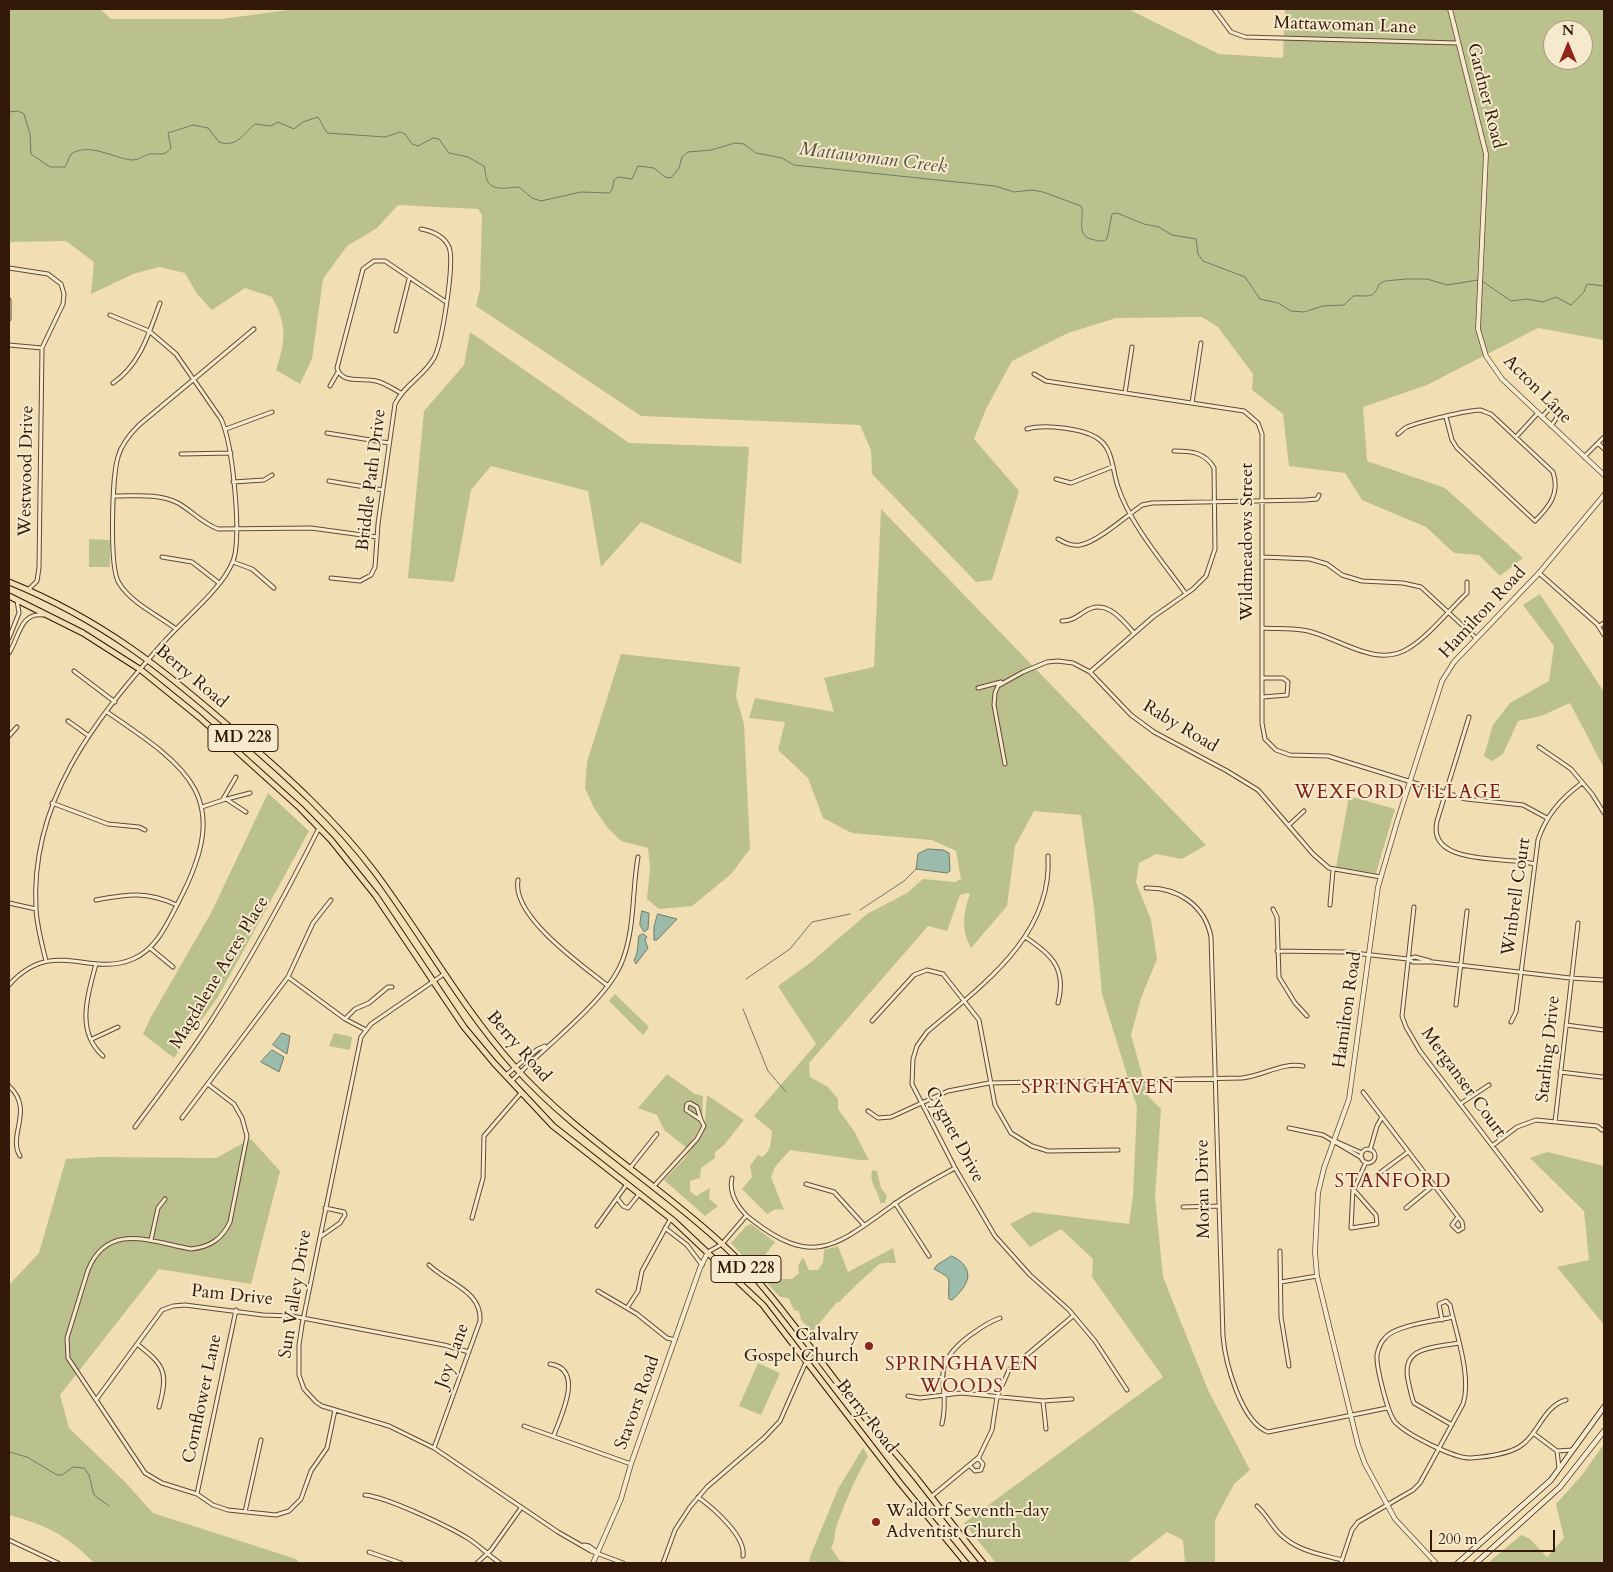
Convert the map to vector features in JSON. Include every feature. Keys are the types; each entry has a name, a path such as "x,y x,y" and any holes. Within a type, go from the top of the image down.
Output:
{"highway":[{"name":"Berry Road","path":"9,582 82,617 149,660 284,774 318,807 372,868 483,1029 515,1068 582,1132 722,1244 774,1300 857,1408 983,1563"},
{"name":"Berry Road","path":"9,596 50,615 94,639 141,670 260,771 319,827 376,896 464,1027 505,1076 575,1144 671,1218 764,1307 900,1483 966,1563"}],"main road":[{"path":"1458,1563 1551,1480 1604,1408"},
{"path":"1476,1563 1560,1487 1604,1431"}],"street":[{"name":"Mattawoman Lane","path":"1214,9 1232,32 1245,37 1458,44"},
{"name":"Gardner Road","path":"1450,9 1486,146 1479,280"},
{"name":"Briddle Path Drive","path":"331,578 360,581 371,575 376,562 377,537 394,404 401,393 435,356 443,335 449,246 435,233 421,229"},
{"path":"330,386 338,372 337,361 363,269 372,262 380,260 396,267 410,279 446,302"},
{"name":"Westwood Drive","path":"9,268 48,274 61,284 64,294 63,304 42,348 39,568 37,580 27,590"},
{"path":"396,331 410,279"},
{"name":"Acton Lane","path":"1479,280 1478,329 1490,363 1502,379 1584,457 1604,472"},
{"path":"9,300 9,320"},
{"path":"113,383 134,364 160,303"},
{"path":"46,961 36,909 39,849 52,804 63,778 89,736 115,702 176,629 219,583 233,562 236,552 231,453 226,429 176,354 149,332 110,315"},
{"path":"176,629 129,596 118,583 113,559 114,496 117,462 125,442 139,425 254,329"},
{"path":"1192,403 1201,343"},
{"path":"9,345 42,348"},
{"path":"1125,393 1132,347"},
{"path":"338,372 352,380 374,380 401,393"},
{"name":"Wildmeadows Street","path":"1034,374 1046,382 1244,411 1258,423 1262,434 1262,723 1265,739 1276,750 1290,755 1328,756 1479,801 1518,804 1530,807 1547,818"},
{"path":"1542,417 1551,409 1556,401"},
{"path":"1551,409 1558,416 1552,426"},
{"path":"1398,434 1407,427 1446,417 1482,410 1491,414 1547,465 1556,481 1554,500 1535,521 1457,448 1452,440 1446,417"},
{"path":"226,429 272,412"},
{"path":"1516,437 1538,413"},
{"path":"1027,429 1038,426 1092,435 1101,441 1108,450 1125,506 1186,594"},
{"path":"327,433 389,443"},
{"path":"1584,457 1604,437"},
{"path":"1598,443 1604,449"},
{"path":"1090,672 1134,633 1186,594 1206,576 1214,557 1216,476 1212,463 1207,458 1193,452 1174,451"},
{"path":"181,454 208,455 231,453"},
{"path":"1056,479 1072,483 1112,467"},
{"path":"233,482 264,480 272,475"},
{"path":"329,481 383,490"},
{"path":"1058,539 1068,544 1081,545 1142,505 1152,503 1215,503 1262,499 1305,500 1317,498 1318,495"},
{"name":"Hamilton Road","path":"1436,1563 1405,1532 1395,1519 1365,1464 1350,1416 1317,1276 1314,1252 1318,1193 1324,1168 1348,1104 1381,877 1442,680 1454,662 1539,573 1604,495"},
{"path":"114,496 165,499 177,503 205,524 218,529 311,528 377,537"},
{"path":"162,557 192,562 219,583"},
{"path":"1263,557 1304,558 1327,564 1342,575 1361,581 1402,583 1421,587 1476,638"},
{"path":"233,562 252,568 274,588"},
{"path":"1539,573 1599,626 1604,635"},
{"path":"1262,628 1308,631 1373,655 1390,656 1407,650 1419,641 1466,593 1467,582"},
{"path":"9,638 19,613 17,600"},
{"path":"1062,621 1070,621 1088,609 1102,607 1118,615 1134,633"},
{"path":"9,653 28,617 34,614 50,615"},
{"path":"1599,626 1604,623"},
{"name":"Raby Road","path":"978,688 1004,681 1035,667 1058,661 1073,663 1090,672 1137,720 1178,747 1248,783 1268,800 1313,854 1333,870"},
{"path":"74,671 115,702"},
{"path":"1262,678 1286,678 1288,687 1288,692 1284,696 1263,696"},
{"path":"1004,681 996,690 994,705 1005,764"},
{"path":"9,985 26,971 46,961 67,959 96,964 123,963 138,957 150,948 165,928 177,906 201,851 204,829 202,807 193,786 178,765 107,712"},
{"path":"1469,717 1436,826 1438,837 1448,850 1466,856 1534,864"},
{"path":"68,721 89,736"},
{"path":"9,736 17,727"},
{"path":"1539,747 1571,769 1604,813"},
{"path":"224,800 236,777"},
{"name":"Winbrell Court","path":"1511,1022 1516,1012 1538,840 1547,818 1559,802 1582,783"},
{"path":"202,807 250,793"},
{"path":"224,800 246,812"},
{"path":"52,804 105,823 139,827 144,830"},
{"path":"1289,825 1304,812"},
{"name":"Magdalene Acres Place","path":"135,1127 193,1048 223,1002 290,884 319,827"},
{"name":"Cygnet Drive","path":"1048,856 1048,872 1044,895 1025,937 997,971 966,1001 927,1032 917,1046 911,1073 912,1084 955,1168 995,1236 1030,1275 1064,1304 1095,1341 1128,1390"},
{"path":"511,1082 608,986 619,970 628,942 638,857"},
{"path":"1330,905 1333,870 1381,877"},
{"path":"518,880 517,887 521,898 544,934 608,986"},
{"name":"Moran Drive","path":"1146,888 1166,889 1183,896 1202,913 1209,928 1212,942 1218,1206 1224,1353 1235,1389 1247,1410 1260,1427 1268,1432 1350,1416"},
{"path":"96,900 130,895 148,895 159,897 177,906"},
{"path":"182,1118 288,977 298,960 313,923 331,900"},
{"path":"9,903 36,909"},
{"name":"Merganser Court","path":"1414,907 1402,1006 1406,1027 1420,1051 1541,1210"},
{"path":"1273,909 1277,917 1278,971 1282,984 1307,1016"},
{"path":"1456,1005 1467,911"},
{"name":"Starling Drive","path":"1555,1122 1570,978 1578,923"},
{"path":"1025,937 1050,954 1055,963 1060,988 1058,1003"},
{"path":"150,948 173,966"},
{"path":"1278,952 1370,954 1408,959 1415,957 1461,966 1604,980"},
{"path":"96,964 88,991 85,1015 92,1039 103,1056"},
{"path":"872,1021 920,972 935,971 943,974 966,1001 980,1025 995,1105 1006,1126 1018,1138 1032,1146 1048,1150 1118,1150"},
{"name":"Sun Valley Drive","path":"444,974 366,1030 361,1036 354,1059 303,1318 299,1346 301,1382 308,1395 316,1402 389,1426 434,1448 521,1508 582,1545 589,1546 623,1563"},
{"path":"288,977 344,1019 366,1030"},
{"path":"344,1019 355,1009 369,1003 388,987 392,987"},
{"path":"1566,1025 1604,1030"},
{"path":"92,1039 118,1027"},
{"path":"505,1076 538,1049 548,1046"},
{"path":"868,1111 878,1118 891,1117 920,1102 948,1091 990,1083 1256,1077 1286,1066 1303,1066"},
{"path":"1560,1072 1602,1077"},
{"path":"208,1084 234,1104 242,1118 247,1136 230,1222 225,1232 212,1244 199,1248 191,1249 133,1238 116,1240 102,1248 92,1261 67,1338 66,1352 84,1385 145,1473 162,1483 197,1494 213,1505 245,1512 283,1514 298,1505 311,1471 327,1448 336,1410"},
{"path":"1460,1104 1489,1085"},
{"path":"9,1086 16,1093 20,1108 16,1147 20,1156"},
{"path":"1363,1092 1458,1217"},
{"path":"472,1218 483,1178 484,1136 521,1093"},
{"path":"653,1187 697,1139 704,1126 697,1107 687,1104 686,1110 701,1120"},
{"path":"1370,1150 1374,1132 1382,1117"},
{"path":"1492,1146 1525,1122 1536,1120 1597,1126 1602,1130"},
{"path":"1289,1128 1316,1132 1334,1141 1366,1162"},
{"path":"630,1169 657,1134"},
{"path":"1334,1141 1362,1153 1370,1150"},
{"path":"1353,1189 1376,1215 1376,1224 1350,1228 1353,1189 1366,1162 1374,1159 1374,1153 1370,1150"},
{"path":"1377,1175 1408,1152"},
{"path":"1362,1153 1362,1158"},
{"path":"732,1178 732,1190 738,1206 746,1216 779,1240 807,1247 838,1242 895,1203 955,1168"},
{"path":"597,1226 628,1183"},
{"path":"806,1184 834,1192 864,1225"},
{"path":"1406,1208 1434,1185"},
{"path":"617,1198 628,1208 640,1193"},
{"path":"151,1240 158,1208 165,1199"},
{"path":"895,1203 929,1256"},
{"path":"1183,1207 1218,1206"},
{"path":"319,1237 335,1227 345,1215 344,1212 325,1208"},
{"path":"708,1252 722,1244 746,1216"},
{"path":"627,1308 638,1291 642,1271 671,1218"},
{"path":"665,1228 687,1246 702,1265"},
{"path":"1280,1251 1281,1317 1289,1366"},
{"name":"Stavors Road","path":"593,1563 621,1499 631,1464 708,1252"},
{"name":"Joy Lane","path":"429,1265 442,1277 471,1295 478,1303 480,1320 434,1448"},
{"path":"1281,1282 1317,1276"},
{"path":"598,1291 627,1308 667,1338 676,1340"},
{"path":"1257,1506 1267,1515 1278,1533 1290,1543 1302,1550 1341,1562 1352,1530 1358,1522 1418,1486 1463,1404 1466,1390 1466,1377 1453,1317 1449,1303 1443,1301 1439,1306 1442,1320"},
{"name":"Pam Drive","path":"96,1401 162,1310 173,1306 236,1310 303,1318 444,1345 469,1352"},
{"name":"Cornflower Lane","path":"197,1494 236,1310"},
{"path":"931,1497 978,1458 992,1430 997,1397 1009,1370 1073,1316"},
{"path":"1453,1317 1398,1330 1389,1334 1382,1342 1377,1357 1387,1408 1397,1424 1440,1448 1462,1458 1470,1458 1519,1447 1533,1433 1553,1407 1558,1402 1566,1400"},
{"path":"942,1424 945,1410 944,1362 951,1351 990,1321 1000,1318"},
{"path":"1452,1425 1414,1403 1406,1367 1409,1359 1416,1352 1458,1342"},
{"path":"137,1344 162,1366 164,1388 159,1407"},
{"path":"662,1563 676,1530 698,1497 780,1421 806,1362 814,1350"},
{"path":"550,1364 562,1368 566,1372 569,1382 554,1435"},
{"path":"908,1396 920,1398 961,1393 1043,1400 1072,1399"},
{"path":"1043,1400 1046,1429"},
{"path":"1350,1416 1387,1408"},
{"path":"524,1426 554,1435 631,1464"},
{"path":"1533,1433 1557,1451 1573,1450"},
{"path":"245,1512 261,1440"},
{"path":"1557,1451 1559,1470"},
{"path":"970,1466 975,1471 981,1470 983,1464 978,1458"},
{"path":"366,1495 380,1498 450,1529 472,1541 486,1554 500,1563"},
{"path":"698,1497 729,1526 742,1544 743,1556"},
{"path":"476,1563 486,1554 521,1508"},
{"path":"9,1540 58,1563"},
{"path":"369,1552 401,1563"}],"green space":[{"path":"9,9 100,9 111,19 222,19 295,9 1128,9 1219,54 1283,58 1285,9 1604,9 1604,340 1538,328 1427,385 1363,407 1367,461 1445,488 1523,558 1500,576 1479,555 1454,553 1426,527 1362,500 1345,473 1289,466 1283,414 1252,390 1253,374 1218,327 1202,317 1116,318 1068,333 1012,361 986,409 974,439 1019,491 992,580 976,582 872,474 871,450 860,425 641,416 476,306 480,289 482,215 478,209 398,205 377,228 347,246 323,279 312,359 300,384 276,370 282,350 283,333 280,316 272,297 245,288 212,310 197,294 185,273 159,267 133,274 91,294 94,262 66,241 9,242"},
{"path":"470,332 629,443 749,447 741,564 641,522 601,567 588,491 491,466 471,490 454,582 408,578 424,411 464,365"},
{"path":"881,509 1206,845 1182,859 1156,854 1139,863 1136,882 1151,920 1157,959 1141,998 1131,1035 1148,1096 1161,1109 1155,1197 1163,1277 1208,1390 1250,1470 1234,1484 1215,1520 1215,1563 1185,1563 1183,1540 1167,1532 1127,1563 996,1563 964,1523 1163,1377 1092,1277 1093,1259 1061,1229 1030,1247 1010,1224 1033,1212 1129,1224 1133,1196 1137,1107 1102,994 1094,907 1081,815 1034,811 1015,846 1007,906 971,948 964,928 966,908 970,894 967,893 960,895 947,931 928,926 809,1063 810,1077 828,1087 838,1099 838,1109 854,1131 869,1160 790,1150 775,1167 771,1177 784,1210 776,1209 767,1214 742,1189 752,1177 750,1166 758,1155 762,1157 765,1155 771,1142 772,1131 754,1116 816,1044 778,986 810,963 867,914 907,893 923,879 955,882 961,879 956,851 932,840 852,833 823,818 808,778 778,750 785,722 749,718 755,698 834,712 824,678 874,667"},
{"path":"89,539 110,540 110,567 89,567"},
{"path":"1540,594 1604,692 1604,768 1570,703 1541,716 1518,721 1503,754 1492,761 1484,756 1493,725 1510,703 1549,681 1554,646 1523,605"},
{"path":"621,654 740,667 736,696 744,724 750,849 731,874 692,906 659,909 647,899 650,868 648,848 621,841 607,827 594,808 585,788 587,762"},
{"path":"268,793 309,831 218,997 174,1058 143,1034 211,913"},
{"path":"1349,796 1395,809 1376,873 1336,868"},
{"path":"615,994 649,1027 643,1035 609,1001"},
{"path":"334,1033 352,1037 350,1050 329,1046"},
{"path":"667,1074 695,1094 703,1096 702,1125 687,1148 664,1130 657,1115 638,1108"},
{"path":"707,1095 744,1120 723,1146 715,1152 715,1158 701,1168 700,1178 690,1181 690,1191 696,1196 710,1188 709,1199 718,1206 705,1216 664,1180 684,1159 704,1131"},
{"path":"251,1139 280,1171 251,1284 159,1269 60,1395 69,1428 126,1483 153,1513 296,1559 299,1563 94,1563 75,1545 55,1532 9,1515 9,1285 39,1253 66,1159 100,1157 216,1158"},
{"path":"1547,1152 1604,1166 1604,1325 1557,1267 1589,1260 1584,1211 1530,1158"},
{"path":"872,1170 877,1171 881,1188 887,1196 885,1203 880,1203 872,1180"},
{"path":"751,1224 775,1242 762,1259 775,1266 779,1271 781,1279 792,1279 799,1273 798,1266 803,1257 809,1270 818,1270 823,1263 824,1250 838,1246 848,1272 893,1248 896,1263 883,1263 877,1266 840,1302 837,1302 812,1332 801,1320 799,1311 794,1310 789,1299 779,1296 731,1243 746,1226"},
{"path":"758,1363 780,1373 761,1415 739,1406"},
{"path":"1604,1444 1604,1563 1488,1563 1521,1535 1530,1539 1547,1557 1564,1538 1556,1504 1582,1475"},
{"path":"863,1448 868,1456 844,1505 831,1548 840,1561 851,1563 809,1563 838,1489"}],"shaded area":[{"path":"928,849 943,850 949,853 950,871 947,873 916,869 918,854"},
{"path":"642,911 649,913 648,929 644,932 640,925"},
{"path":"658,914 677,919 657,940 654,940 654,927"},
{"path":"643,934 647,937 645,940 648,948 636,964 634,960 639,936"},
{"path":"282,1033 290,1036 287,1054 273,1045"},
{"path":"272,1050 284,1057 279,1072 261,1062"},
{"path":"952,1256 965,1266 968,1277 963,1289 952,1300 949,1299 949,1280 945,1275 934,1269"}],"waterway":[{"name":"Mattawoman Creek","path":"9,112 18,111 24,114 30,134 31,154 50,167 65,167 71,154 86,150 132,160 150,154 164,154 171,148 168,133 193,125 208,128 219,142 231,143 239,139 255,124 271,126 278,122 294,129 303,122 318,117 327,133 385,137 400,132 405,134 412,144 418,146 433,138 439,139 449,153 468,157 484,166 487,180 494,187 519,187 532,198 541,201 581,192 609,193 612,190 614,180 618,177 632,179 638,166 654,168 665,177 671,178 679,168 682,157 688,152 711,150 735,143 744,144 756,153 782,158 794,165 995,186 1014,192 1032,190 1043,192 1081,206 1082,231 1088,238 1098,241 1107,239 1112,214 1117,213 1144,224 1159,227 1172,235 1196,239 1198,254 1203,261 1245,277 1260,299 1278,303 1291,311 1304,312 1323,306 1344,305 1353,296 1372,295 1379,284 1385,281 1427,279 1447,285 1478,280"},
{"name":"Mattawoman Creek","path":"1482,281 1511,301 1527,299 1543,302 1556,297 1571,305 1584,292 1587,284 1604,286"},
{"path":"860,910 904,881 916,869"},
{"path":"746,979 790,949 812,922 850,914"},
{"path":"743,1009 768,1071 786,1092"},
{"path":"9,1452 27,1457 57,1475 62,1475 73,1467 84,1468 89,1475 94,1495 109,1506"}],"place":[{"name":"Calvalry Gospel Church","path":"869,1346"},
{"name":"Waldorf Seventh-day Adventist Church","path":"876,1522"}],"district":[{"name":"WEXFORD VILLAGE","path":"1398,794"},
{"name":"SPRINGHAVEN","path":"1098,1089"},
{"name":"STANFORD","path":"1393,1183"},
{"name":"SPRINGHAVEN WOODS","path":"962,1377"}]}
